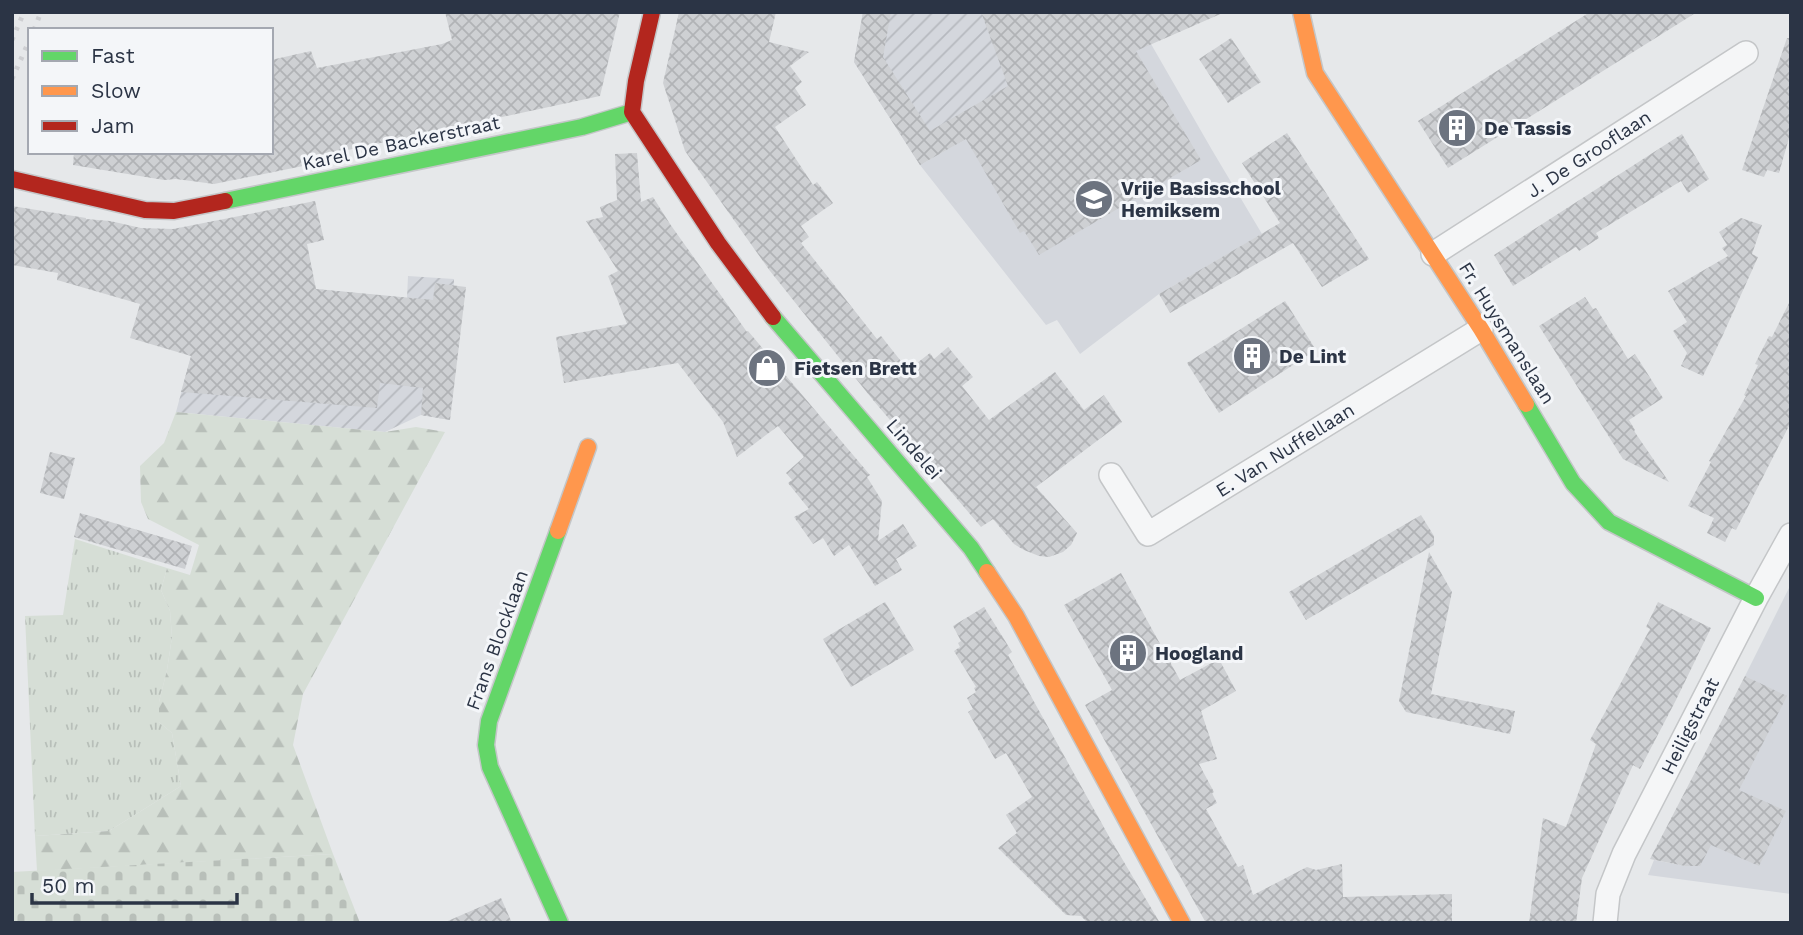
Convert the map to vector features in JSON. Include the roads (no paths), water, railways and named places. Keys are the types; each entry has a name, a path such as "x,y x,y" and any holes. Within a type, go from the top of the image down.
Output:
{"street":[{"path":"632,113 636,80 652,12"},
{"name":"Fr. Huysmanslaan","path":"1301,12 1315,73 1481,329 1573,483 1609,522 1756,597"},
{"name":"J. De Grooflaan","path":"1433,254 1746,53"},
{"name":"Karel De Backerstraat","path":"12,180 145,210 174,211 582,127 632,113"},
{"name":"Lindelei","path":"632,113 718,243 777,322 971,548 1016,616 1182,923"},
{"name":"E. Van Nuffellaan","path":"1111,475 1148,534 1481,329"},
{"name":"Frans Blocklaan","path":"560,923 490,767 486,745 489,721 588,447"},
{"name":"Heiligstraat","path":"1605,923 1608,894 1623,854 1791,535"}],"railway":[{"path":"12,40 24,12"},
{"path":"35,28 41,12"},
{"path":"12,79 28,43"}],"place":[{"name":"De Tassis","path":"1457,128"},
{"name":"Vrije Basisschool Hemiksem","path":"1094,199"},
{"name":"De Lint","path":"1252,356"},
{"name":"Fietsen Brett","path":"767,368"},
{"name":"Hoogland","path":"1128,653"}]}
